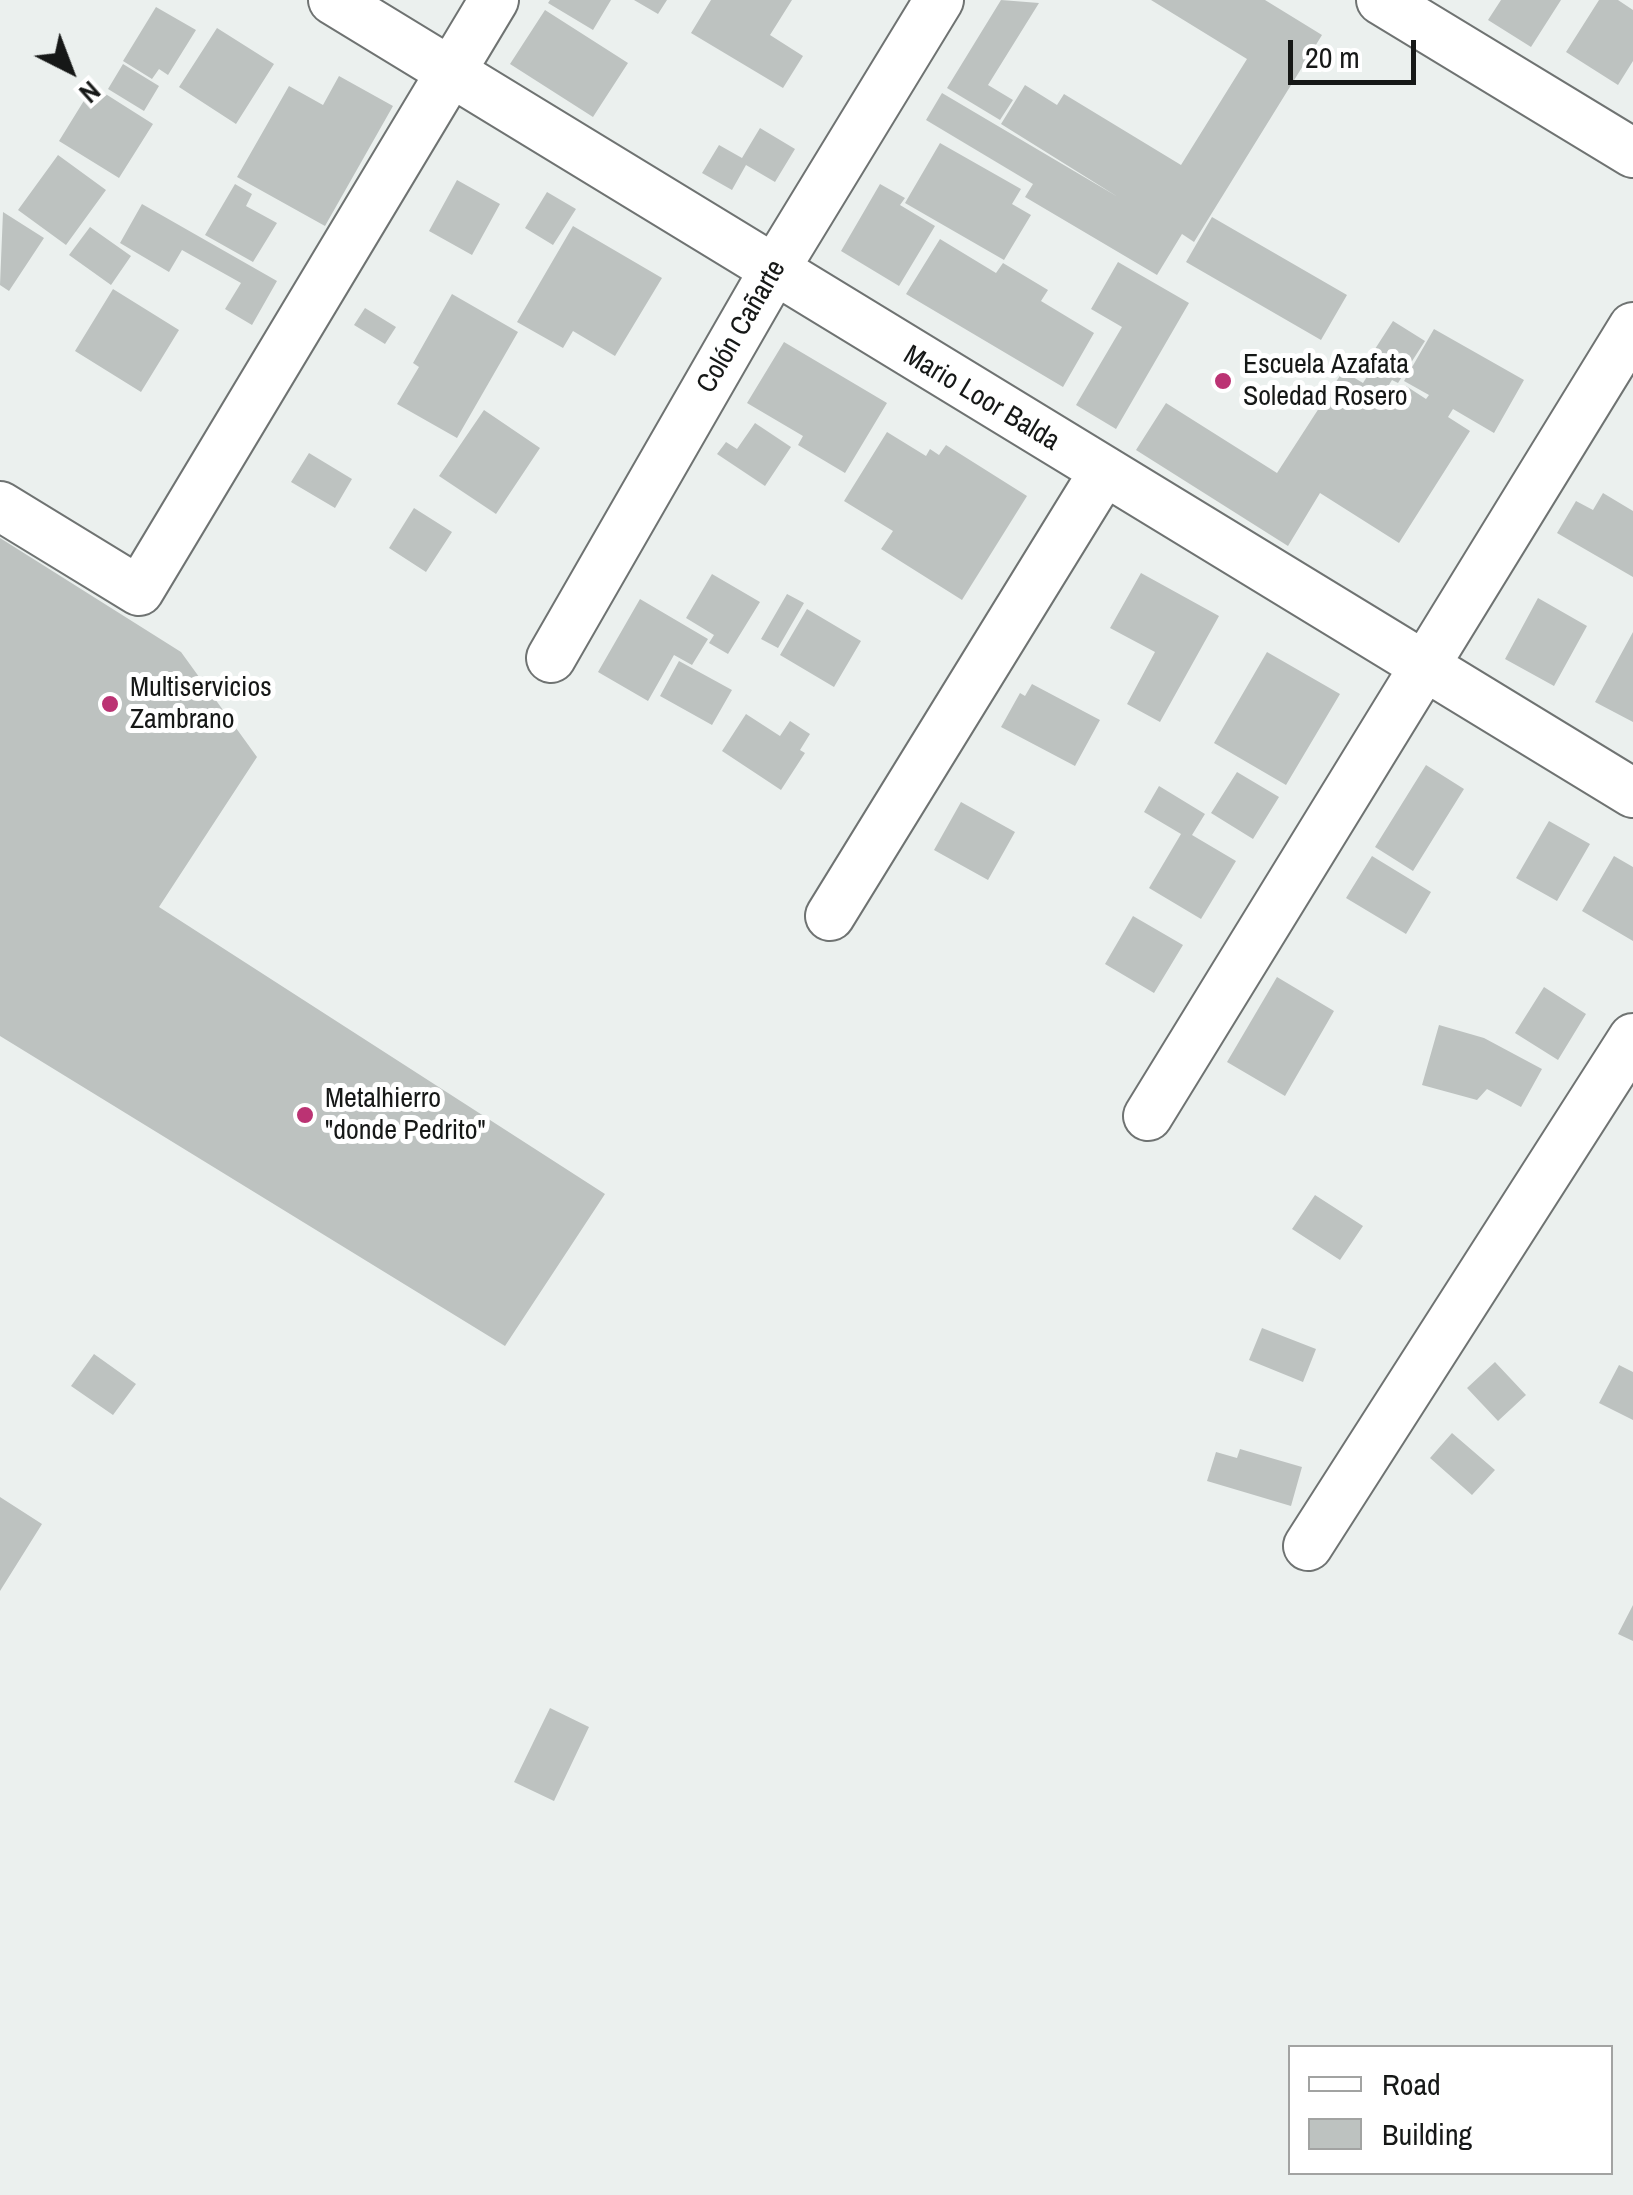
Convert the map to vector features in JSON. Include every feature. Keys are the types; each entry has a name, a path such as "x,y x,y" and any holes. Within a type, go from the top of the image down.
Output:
{"street":[{"name":"Mario Loor Balda","path":"332,0 1103,474 1633,793"},
{"path":"0,506 139,592 494,0"},
{"name":"Colón Cañarte","path":"551,658 774,272 939,0"},
{"path":"1385,1 1633,153"},
{"path":"1148,1116 1633,327"},
{"path":"830,916 1103,474"},
{"path":"1308,1546 1633,1038"}],"building":[{"path":"611,0 593,30 548,3"},
{"path":"634,0 667,0 658,14"},
{"path":"711,0 792,0 770,35 803,56 783,88 691,33"},
{"path":"1001,0 1039,3 988,85 1013,100 1000,120 947,88"},
{"path":"1151,0 1265,0 1322,35 1194,242 1182,234 1157,275 1025,197 1033,184 926,120 942,93 1118,197 1001,124 1025,85 1057,105 1064,94 1181,165 1247,59"},
{"path":"1501,0 1561,0 1531,47 1488,20"},
{"path":"1599,0 1618,0 1633,10 1633,61 1618,85 1566,52"},
{"path":"156,7 196,30 168,75 159,69 152,79 123,61"},
{"path":"545,10 628,63 593,117 510,64"},
{"path":"217,28 274,64 236,124 179,87"},
{"path":"123,64 159,86 144,111 108,89"},
{"path":"339,76 393,106 325,226 237,177 289,86 323,105"},
{"path":"93,86 153,124 119,178 59,141"},
{"path":"760,128 795,149 775,182 746,165 732,190 702,173 719,145 742,158"},
{"path":"940,143 1021,189 1012,204 1031,215 1004,260 905,203"},
{"path":"58,155 106,190 66,245 18,210"},
{"path":"457,180 500,204 472,255 429,231"},
{"path":"235,184 252,194 246,206 277,223 253,262 205,235"},
{"path":"880,184 905,198 900,205 935,226 899,286 841,251"},
{"path":"547,192 576,209 553,245 525,228"},
{"path":"142,204 277,281 252,325 225,309 241,283 182,250 169,272 120,243"},
{"path":"3,212 44,238 9,291 0,285"},
{"path":"1212,217 1347,295 1321,340 1186,262"},
{"path":"573,226 662,278 615,356 573,331 563,348 517,322"},
{"path":"90,227 131,256 111,285 69,255"},
{"path":"940,239 996,273 1003,263 1048,290 1041,301 1094,333 1063,387 906,294"},
{"path":"1118,262 1189,303 1116,429 1076,405 1122,327 1091,309"},
{"path":"113,289 179,330 141,392 75,351"},
{"path":"452,294 518,332 457,438 397,404 419,367 413,363"},
{"path":"365,308 396,327 385,344 354,325"},
{"path":"1393,321 1425,341 1398,383 1392,380 1384,393 1397,401 1406,386 1426,399 1429,395 1404,381 1434,329 1524,380 1494,433 1453,409 1448,417 1470,431 1399,543 1320,493 1288,546 1136,450 1166,403 1277,473 1343,371 1363,383 1373,367 1366,363"},
{"path":"784,342 887,403 845,473 798,445 803,436 747,403"},
{"path":"484,410 540,448 496,514 439,476"},
{"path":"755,423 791,447 765,486 717,454 726,442 737,449"},
{"path":"887,432 926,456 930,449 939,455 946,445 1027,496 962,600 881,549 893,531 844,501"},
{"path":"309,453 352,479 335,508 291,482"},
{"path":"1603,493 1633,511 1633,577 1557,533 1576,501 1593,510"},
{"path":"414,508 452,532 426,572 389,548"},
{"name":"Metalhierro \"donde Pedrito\"","path":"0,538 181,652 257,757 159,907 605,1194 505,1346 0,1036"},
{"path":"1141,573 1219,616 1160,722 1127,704 1155,652 1110,628"},
{"path":"712,574 760,602 728,654 709,643 714,635 686,618"},
{"path":"787,594 804,603 778,648 761,639"},
{"path":"1538,598 1587,626 1554,686 1505,659"},
{"path":"640,599 708,639 692,665 674,655 648,701 598,672"},
{"path":"807,609 861,641 834,687 780,655"},
{"path":"1633,632 1633,722 1595,702"},
{"path":"1267,652 1340,694 1286,785 1214,743"},
{"path":"679,661 732,690 712,725 660,696"},
{"path":"1032,684 1100,720 1075,766 1001,727 1020,693 1025,696"},
{"path":"746,714 780,736 790,721 810,734 800,750 805,753 781,790 722,751"},
{"path":"1426,765 1464,789 1413,871 1375,847"},
{"path":"1237,772 1279,797 1253,839 1211,813"},
{"path":"1159,786 1205,814 1192,835 1236,861 1201,919 1149,888 1181,834 1144,812"},
{"path":"961,802 1015,832 988,880 934,850"},
{"path":"1549,821 1590,844 1557,901 1516,878"},
{"path":"1372,856 1431,892 1406,934 1346,898"},
{"path":"1614,856 1633,867 1633,941 1582,911"},
{"path":"1133,916 1183,945 1154,993 1105,964"},
{"path":"1277,977 1334,1011 1285,1096 1227,1062"},
{"path":"1544,987 1586,1014 1558,1060 1515,1033"},
{"path":"1439,1025 1484,1038 1542,1069 1521,1107 1487,1089 1477,1100 1422,1085"},
{"path":"1315,1195 1363,1226 1340,1260 1292,1229"},
{"path":"1262,1328 1316,1349 1303,1382 1249,1360"},
{"path":"94,1354 136,1384 113,1415 71,1386"},
{"path":"1495,1362 1526,1395 1498,1421 1467,1388"},
{"path":"1619,1365 1633,1372 1633,1420 1599,1403"},
{"path":"1452,1433 1495,1470 1472,1495 1430,1458"},
{"path":"1240,1449 1302,1467 1291,1506 1207,1481 1216,1452 1237,1458"},
{"path":"0,1497 42,1524 0,1591"},
{"path":"1633,1605 1633,1641 1618,1634"},
{"path":"550,1708 589,1727 554,1801 514,1782"}],"place":[{"name":"Escuela Azafata Soledad Rosero","path":"1223,381"},
{"name":"Multiservicios Zambrano","path":"110,704"},
{"name":"Metalhierro \"donde Pedrito\"","path":"305,1115"}]}
